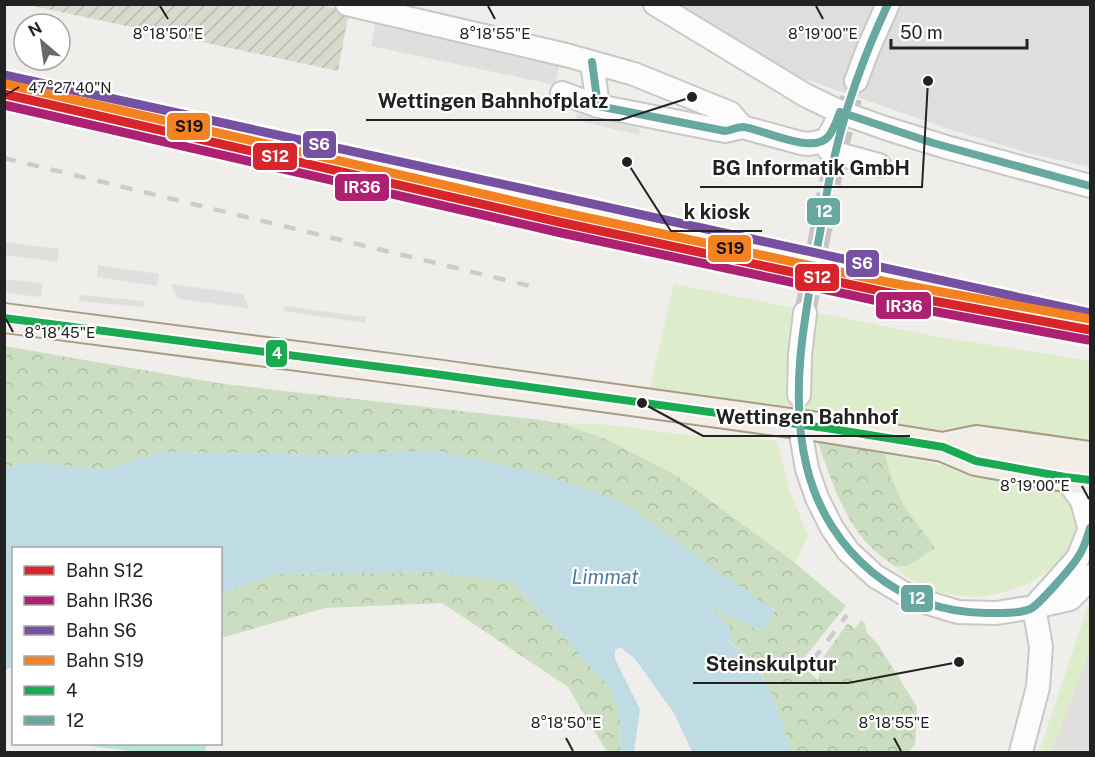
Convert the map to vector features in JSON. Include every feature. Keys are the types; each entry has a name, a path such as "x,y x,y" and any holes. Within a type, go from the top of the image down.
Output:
{"main road":[{"path":"4,318 826,428 943,447 976,461 1078,478"},
{"path":"943,447 977,440 1090,456"}],"street":[{"path":"346,4 634,74 730,113 742,127"},
{"path":"856,81 888,4"},
{"path":"665,7 805,95 840,112 946,147 1090,186"},
{"path":"592,62 598,106"},
{"path":"562,93 598,106 725,131 742,127 809,144 823,141 828,137 840,112"},
{"path":"823,141 829,150 835,153 879,165"},
{"path":"799,396 800,355 805,313"},
{"path":"802,440 807,469 817,498 832,528 848,550 874,576 905,594 958,612 996,614 1070,598 1090,576"},
{"path":"1034,607 1078,558 1090,529 1078,478"},
{"path":"1021,753 1038,687 1041,647 1034,607"}],"shaded area":[{"path":"314,4 349,11 338,71 72,14 72,12 28,5"},
{"path":"676,5 1090,5 1090,167 1032,154 949,129 813,81 800,80"},
{"path":"376,19 561,58 555,85 371,46"},
{"path":"577,114 640,129 639,135 576,120"},
{"path":"5,242 59,249 57,262 5,255"},
{"path":"98,265 159,274 157,286 97,277"},
{"path":"5,279 42,283 41,297 5,293"},
{"path":"171,284 243,294 249,309 177,298"},
{"path":"80,295 144,301 143,307 79,301"},
{"path":"285,306 366,317 365,323 284,311"},
{"path":"1090,650 1090,752 1052,752"}],"green space":[{"path":"674,284 928,335 1090,361 1090,450 649,392"},
{"path":"4,346 224,384 542,420 559,423 604,438 677,476 795,563 846,606 800,663 818,681 824,656 848,623 855,629 861,620 865,623 867,633 877,643 917,707 915,745 908,752 792,752 770,690 753,663 729,640 730,627 713,611 715,608 763,631 775,610 433,450 335,455 162,452 102,470 34,462 5,468"},
{"path":"559,423 613,425 692,436 719,434 777,441 789,489 808,536 795,563 677,476 604,438"},
{"path":"817,440 885,454 890,475 904,506 935,548 908,566 894,566 875,551 851,522 844,509"},
{"path":"885,454 1047,484 1066,492 1080,519 1077,535 1067,553 1052,568 1030,583 1004,592 984,597 962,596 937,592 920,585 906,577 894,566 908,566 935,548 904,506 890,475"},
{"path":"434,572 513,582 608,685 616,701 620,717 620,752 607,752 568,687 442,603 325,608 222,638 222,593 276,574"},
{"path":"1090,600 1090,752 1039,752"},
{"path":"206,745 205,752 138,752 91,746"}],"water":[{"name":"Limmat","path":"433,450 535,472 622,502 775,611 764,631 716,609 713,611 730,627 729,632 733,636 729,641 753,663 770,690 792,752 692,752 674,713 635,659 620,647 615,650 615,659 640,709 634,752 620,752 620,717 616,701 608,685 513,582 434,572 276,574 222,594 222,547 12,547 12,667 5,670 5,468 34,462 102,470 162,452 335,455"}],"tunnel":[{"path":"805,313 835,156 856,81"}],"railway":[{"path":"4,158 530,286"},
{"path":"813,660 847,615"}],"rail line":[{"name":"S6","path":"4,75 1090,313"},
{"name":"S19","path":"6,84 561,212 887,282 1090,319"},
{"name":"S12","path":"4,94 559,222 885,292 1090,330"},
{"name":"IR36","path":"4,105 557,232 883,302 1088,340"}],"transit line":[{"name":"12","path":"888,4 856,82 843,122 828,184 803,330 799,413 807,468 817,498 832,526 850,551 872,572 898,590 926,603 956,611 1005,613 1032,608 1075,562 1084,547 1090,528"},
{"name":"12","path":"592,62 598,106 725,131 743,127 787,140 811,143 821,142 828,137 840,112"},
{"name":"12","path":"840,112 933,143 1090,186"},
{"name":"4","path":"4,318 826,428 943,447 976,461 1090,480"}],"place":[{"name":"BG Informatik GmbH","path":"928,81"},
{"name":"Wettingen Bahnhofplatz","path":"692,97"},
{"name":"k kiosk","path":"627,162"},
{"name":"Wettingen Bahnhof","path":"642,403"},
{"name":"Steinskulptur","path":"959,662"}]}
